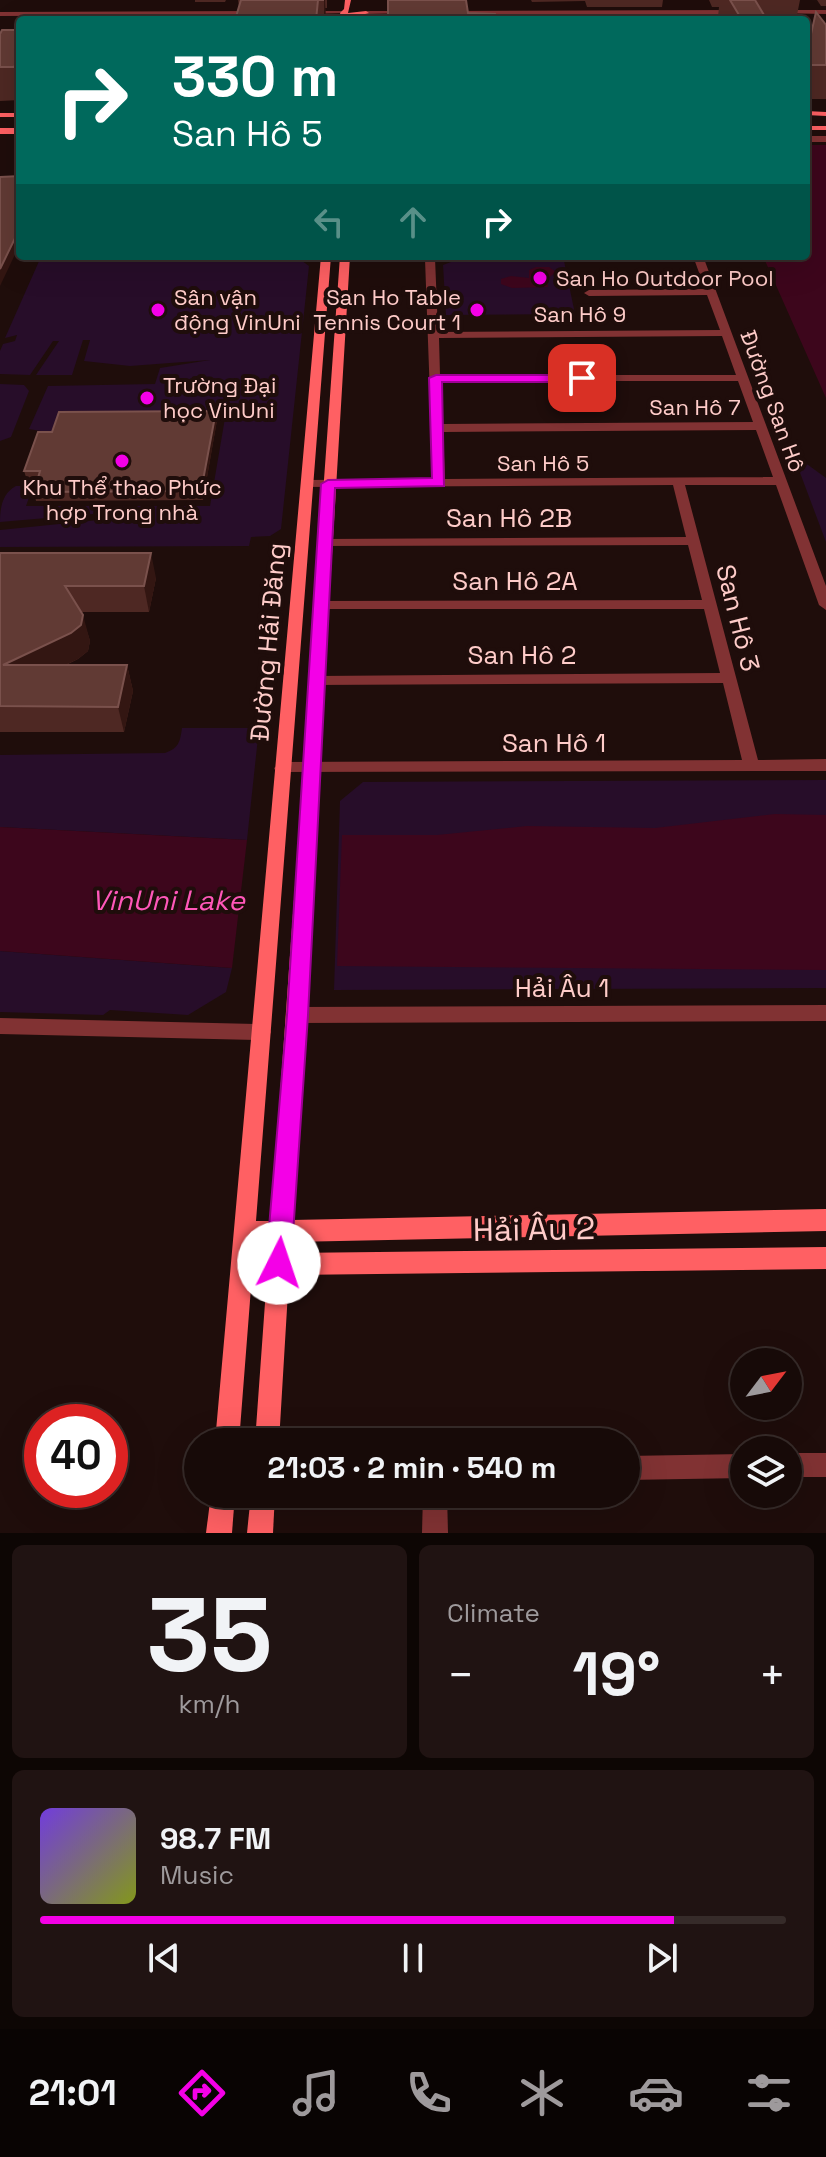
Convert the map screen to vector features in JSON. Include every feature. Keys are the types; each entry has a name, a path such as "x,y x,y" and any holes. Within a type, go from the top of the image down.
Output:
{"street":[{"path":"345,15 348,0"},
{"path":"690,3 697,16"},
{"path":"0,14 168,10 272,13"},
{"path":"434,13 697,16 746,12"},
{"path":"760,12 826,12"},
{"path":"304,13 418,13"},
{"name":"Đường Hải Đăng","path":"228,1428 326,260"},
{"name":"Đường Hải Đăng","path":"268,1428 344,260"},
{"path":"432,260 439,483"},
{"name":"Đường San Hô","path":"699,260 826,605"},
{"path":"589,293 711,292"},
{"name":"San Hô 9","path":"435,335 726,333"},
{"path":"436,378 743,378"},
{"name":"San Hô 7","path":"437,428 761,426"},
{"name":"San Hô 5","path":"305,484 781,481"},
{"name":"San Hô 3","path":"678,482 752,766"},
{"name":"San Hô 2B","path":"324,543 693,541"},
{"name":"San Hô 2A","path":"320,606 710,604"},
{"name":"San Hô 2","path":"317,681 728,678"},
{"name":"San Hô 1","path":"282,768 826,765"},
{"name":"Hải Âu 1","path":"297,1015 826,1013"},
{"path":"0,1026 261,1032"},
{"name":"Hải Âu 2","path":"245,1232 826,1220"},
{"name":"Hải Âu 2","path":"242,1264 826,1258"},
{"path":"802,1465 826,1465"},
{"path":"640,1468 730,1466"},
{"path":"219,1533 222,1508"},
{"path":"260,1533 262,1508"},
{"path":"435,1508 435,1533"}],"shaded area":[{"path":"40,260 302,261 309,266 281,529 270,536 251,537 249,546 0,547 0,530 109,519 114,506 210,506 225,418 56,419 52,433 29,429 48,386 155,384 160,368 210,360 130,366 84,361 90,340 83,340 72,375 36,375 59,341 53,341 30,375 0,374 3,344 15,341 17,335 5,338"},
{"path":"454,261 564,261 575,314 446,315 443,265"},
{"path":"0,384 24,385 29,391 11,437 0,441"},
{"path":"793,454 826,478 826,542"},
{"path":"16,486 33,486 26,506 94,506 93,514 0,522 3,501"},
{"path":"182,728 259,728 247,840 0,827 0,755 165,753 178,744"},
{"path":"826,780 826,988 334,990 340,801 363,782"},
{"path":"0,951 232,968 226,992 188,1015 110,1010 103,1015 0,1012"}],"water":[{"path":"810,145 826,145 826,398 765,260 810,260"},
{"name":"San Ho Outdoor Pool","path":"549,267 556,272 547,279 548,287 512,288 501,284 501,279 511,276 529,278 529,270"},
{"path":"775,814 826,815 826,970 337,966 342,835 437,835 527,826 655,828"},
{"name":"VinUni Lake","path":"0,827 247,840 232,968 0,951"}],"building":[{"path":"241,0 318,0 316,16 236,16"},
{"path":"388,0 466,0 468,13 495,16 388,16"},
{"path":"730,0 755,0 765,16 740,16"},
{"path":"816,12 826,25 826,65 810,65 810,38"},
{"path":"2,30 16,30 14,67 0,67"},
{"path":"16,176 16,236 0,269 0,177"},
{"name":"Khu Thể thao Phức hợp Trong nhà","path":"216,411 201,491 34,492 40,471 24,471 38,432 52,432 59,412"},
{"path":"0,553 151,553 144,586 65,586 83,615 81,625 71,633 3,665 127,665 118,707 0,706"}],"place":[{"name":"San Ho Outdoor Pool","path":"540,278"},
{"name":"Sân vận động VinUni","path":"158,310"},
{"name":"San Ho Table Tennis Court 1","path":"477,310"},
{"name":"Trường Đại học VinUni","path":"147,398"},
{"name":"Khu Thể thao Phức hợp Trong nhà","path":"122,461"}],"route":[{"path":"279,1263 328,484 439,483 436,378 582,378"}]}
